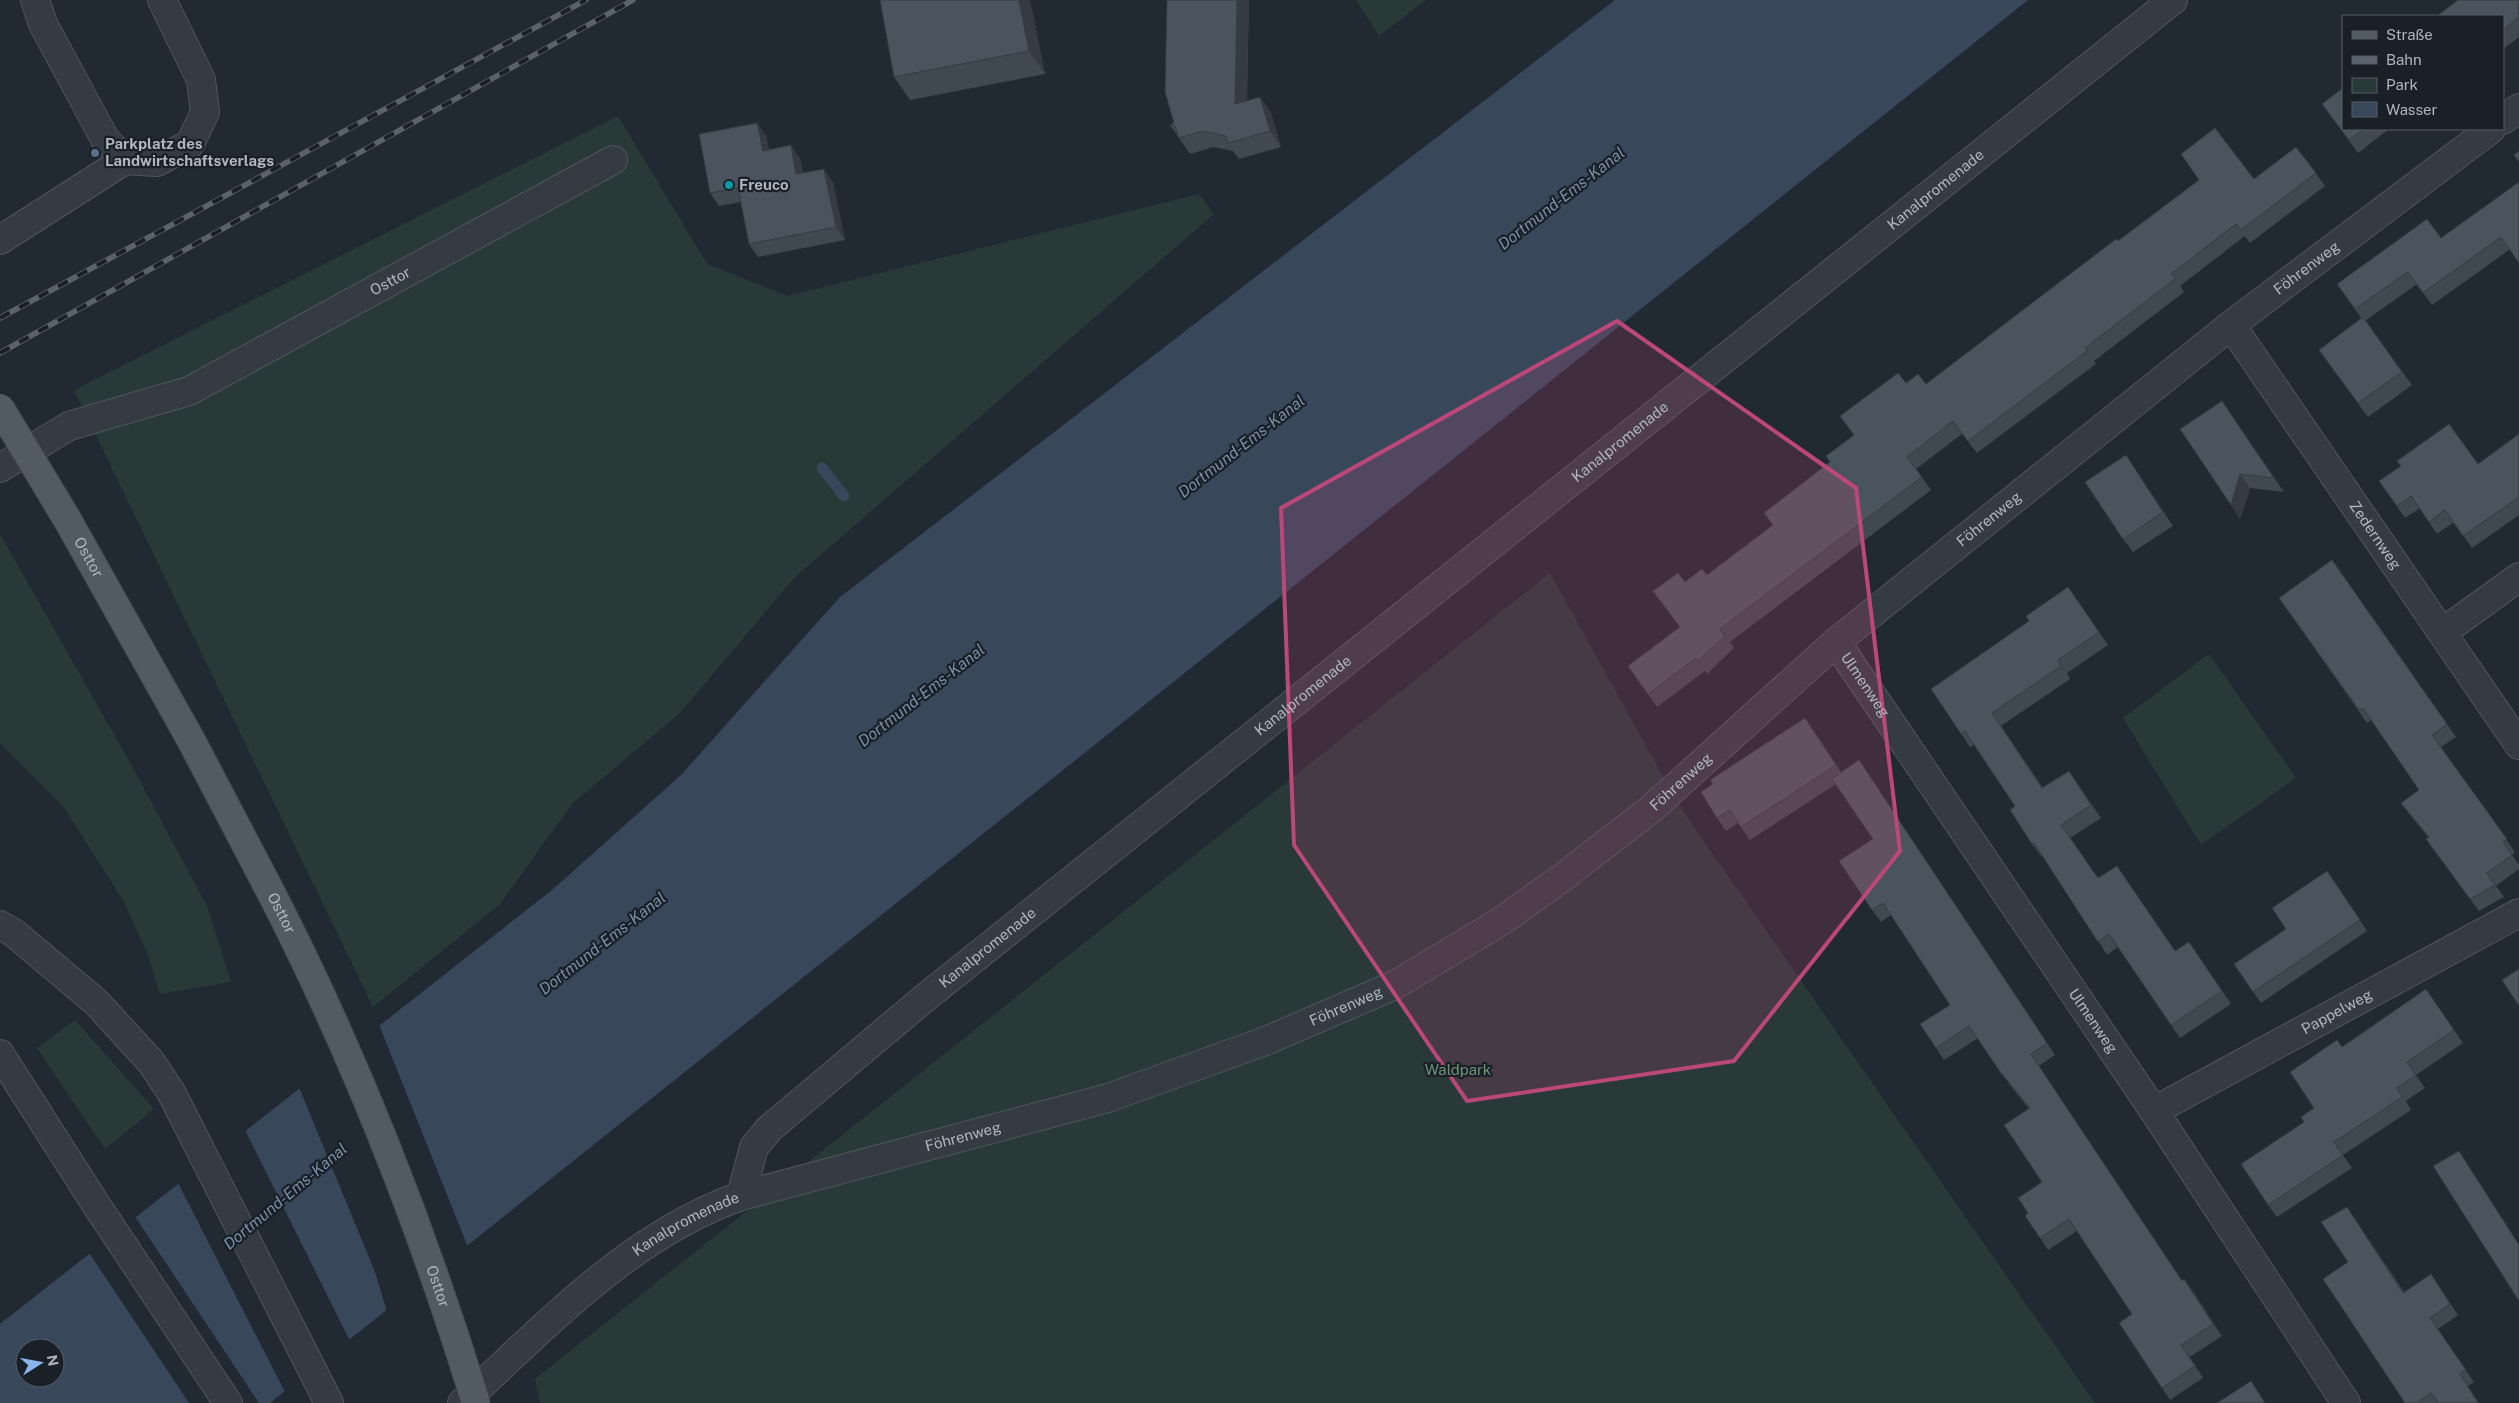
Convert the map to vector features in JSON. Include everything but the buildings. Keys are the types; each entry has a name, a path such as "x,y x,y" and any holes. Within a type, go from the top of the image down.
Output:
{"main road":[{"name":"Osttor","path":"0,408 67,519 191,740 265,881 334,1024 393,1163 421,1237 476,1403"}],"street":[{"path":"35,0 43,24 105,139 125,160"},
{"path":"0,240 125,160 156,162 190,144 205,112 201,80 162,0"},
{"name":"Kanalpromenade","path":"462,1403 597,1279 675,1224 706,1208 741,1196 754,1147 770,1128 926,997 2173,0"},
{"path":"2504,119 2519,108"},
{"name":"Föhrenweg","path":"741,1196 1108,1098 1268,1040 1395,985 1500,922 1560,880 1650,809 1836,642 2231,325 2490,130"},
{"name":"Osttor","path":"0,468 69,426 189,391 613,160"},
{"name":"Zedernweg","path":"2231,325 2519,745"},
{"path":"2443,632 2519,577"},
{"name":"Ulmenweg","path":"1836,642 2154,1112 2346,1403"},
{"name":"Pappelweg","path":"2154,1112 2519,913"},
{"path":"0,925 21,939 96,1002 151,1062 171,1092 186,1126 329,1403"},
{"path":"0,1054 97,1206 228,1403"}],"highlighted area":[{"path":"1617,321 1856,488 1900,851 1734,1061 1467,1101 1294,845 1281,508"}],"green space":[{"path":"1356,0 1426,0 1379,36"},
{"path":"618,116 707,264 787,296 1199,194 1214,214 795,577 680,713 572,804 500,904 373,1007 74,390"},
{"path":"0,534 132,766 207,906 231,982 160,994 147,953 124,902 63,806 0,743"},
{"name":"Waldpark","path":"1550,573 1680,807 2095,1403 540,1403 535,1379"},
{"path":"2209,654 2296,778 2201,845 2123,718"},
{"path":"75,1020 154,1109 105,1149 37,1048"}],"water":[{"name":"Dortmund-Ems-Kanal","path":"1615,0 2028,0 270,1403 0,1403 0,1324 552,890 681,775 840,597"}],"pier":[{"path":"378,1022 468,1247 387,1312 375,1272 298,1085"},
{"path":"244,1128 350,1341 286,1394 177,1181"},
{"path":"134,1215 259,1403 189,1403 88,1251"}],"waterway":[{"path":"822,468 844,496"}],"railway":[{"path":"0,318 586,0"},
{"path":"0,353 633,0"}],"place":[{"name":"Parkplatz des Landwirtschaftsverlags","path":"95,153"},
{"name":"Freuco","path":"729,185"}]}
